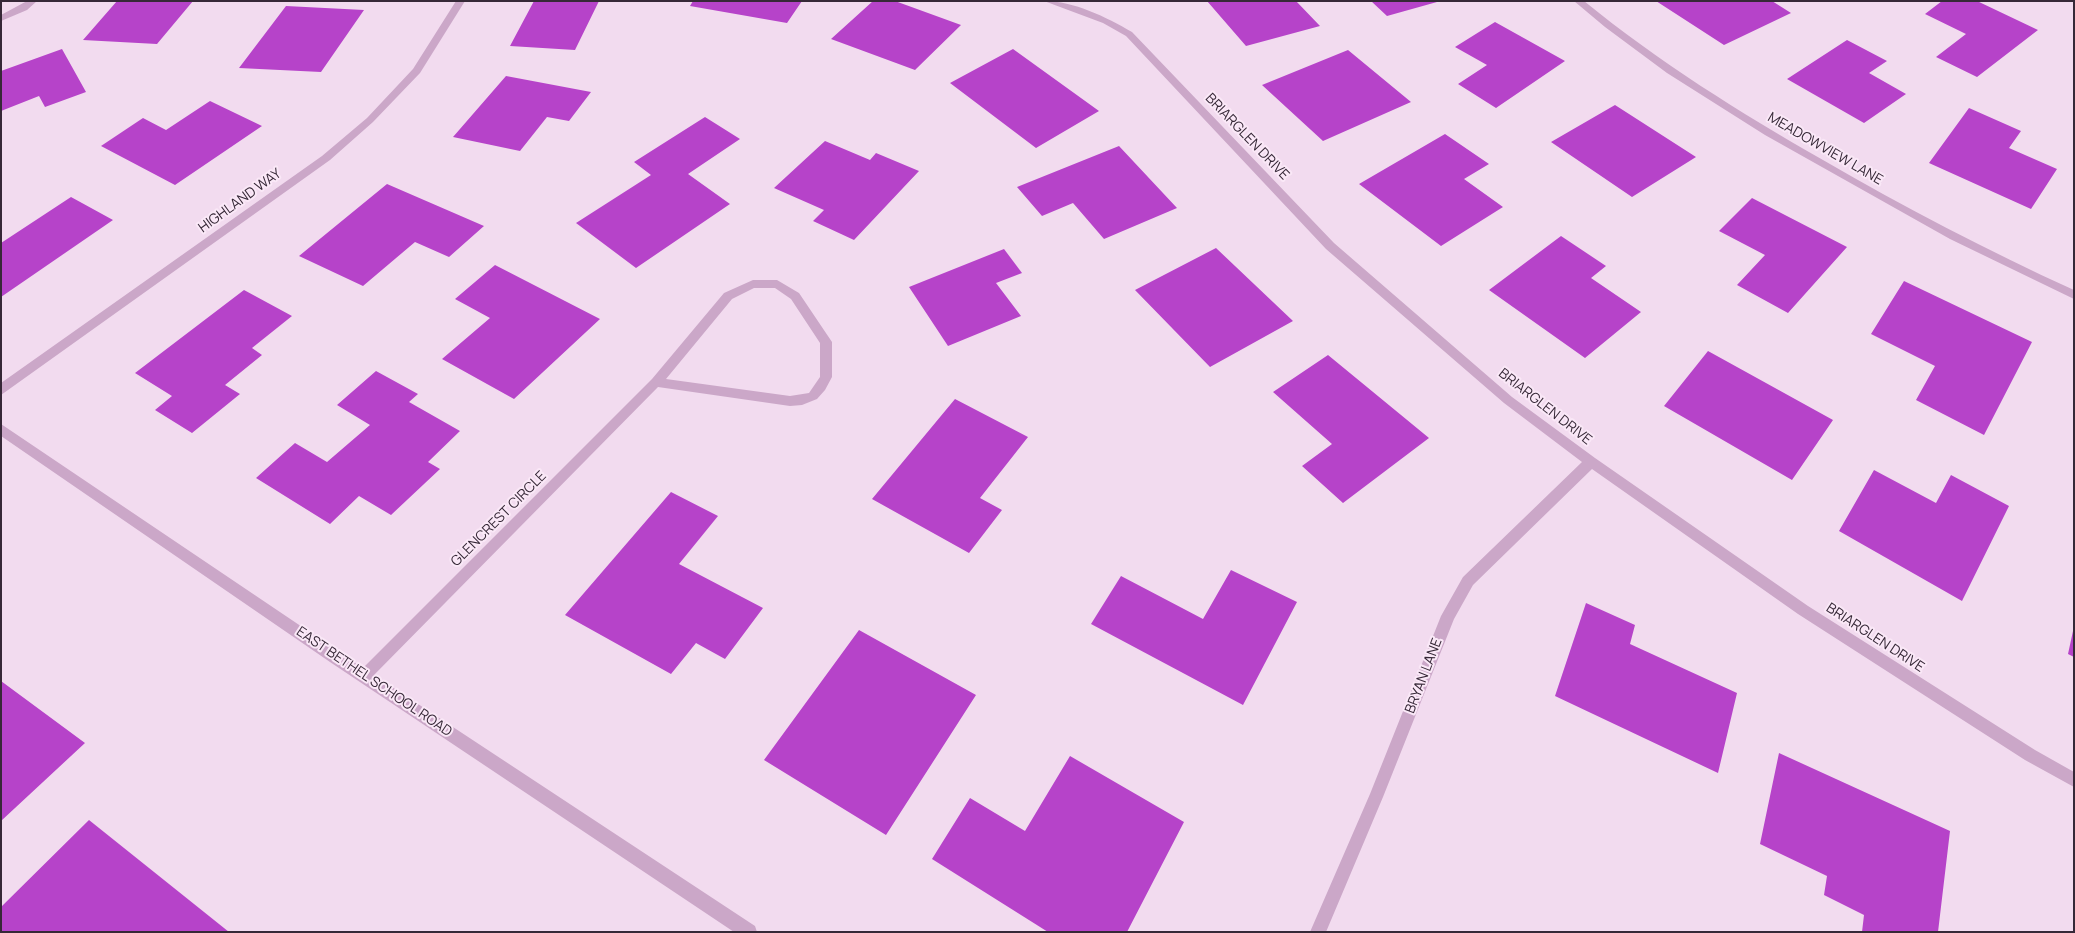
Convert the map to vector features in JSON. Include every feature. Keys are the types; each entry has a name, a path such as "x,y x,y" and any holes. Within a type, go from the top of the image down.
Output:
{"street":[{"path":"1,18 24,8 33,1"},
{"name":"HIGHLAND WAY","path":"1,390 326,158 363,127 417,71 461,1"},
{"name":"BRIARGLEN DRIVE","path":"1048,1 1106,21 1129,34 1330,246 1508,400 1592,462 1803,610 2030,755 2074,780"},
{"name":"MEADOWVIEW LANE","path":"1578,1 1602,22 1684,81 1765,131 1936,229 2074,295"},
{"name":"GLENCREST CIRCLE","path":"364,676 656,382 728,296 753,284 777,284 795,296 826,342 826,377 821,387 813,396 802,400 790,401 656,382"},
{"name":"EAST BETHEL SCHOOL ROAD","path":"1,430 364,676 749,932"},
{"name":"BRYAN LANE","path":"1318,932 1376,797 1448,616 1468,581 1592,462"}],"building":[{"path":"117,1 193,1 157,44 83,40"},
{"path":"534,1 599,1 575,50 510,46"},
{"path":"693,1 802,1 787,23 690,6"},
{"path":"873,1 895,1 961,25 915,70 831,39"},
{"path":"1207,1 1296,1 1320,26 1246,46"},
{"path":"1371,1 1437,1 1437,2 1387,16"},
{"path":"1656,1 1772,1 1791,13 1724,45"},
{"path":"1942,1 1977,1 2038,30 1977,77 1936,57 1966,34 1925,14"},
{"path":"286,6 364,10 321,72 239,68"},
{"path":"1495,22 1565,61 1496,108 1458,84 1487,65 1455,47"},
{"path":"1847,40 1887,61 1869,73 1906,94 1864,123 1787,79"},
{"path":"62,49 86,92 45,107 39,96 1,111 1,71"},
{"path":"1013,49 1099,111 1036,148 950,83"},
{"path":"1348,50 1411,102 1323,141 1262,85"},
{"path":"506,76 591,92 569,121 547,117 520,151 453,137"},
{"path":"210,101 262,126 175,185 101,146 143,118 166,130"},
{"path":"1615,105 1696,157 1632,197 1551,142"},
{"path":"1969,108 2021,131 2009,148 2057,169 2031,209 1929,163"},
{"path":"705,117 740,139 688,174 730,204 636,268 576,223 651,175 634,162"},
{"path":"1445,134 1489,164 1464,179 1503,207 1441,246 1359,184"},
{"path":"825,141 870,160 876,153 919,171 854,240 813,221 824,210 774,188"},
{"path":"1119,146 1177,208 1104,239 1073,203 1042,216 1017,187"},
{"path":"387,184 484,226 449,257 415,242 363,286 299,256"},
{"path":"71,197 113,220 1,297 1,243"},
{"path":"1752,198 1847,247 1788,313 1737,285 1765,255 1719,231"},
{"path":"1561,236 1606,266 1591,278 1641,312 1585,358 1489,290"},
{"path":"1216,248 1293,321 1210,367 1135,290"},
{"path":"1004,249 1022,273 996,283 1021,316 948,346 909,287"},
{"path":"495,265 600,319 514,399 442,359 490,318 455,299"},
{"path":"1904,281 2032,342 1984,435 1916,400 1935,366 1871,334"},
{"path":"244,290 292,316 252,348 262,355 225,385 240,394 192,433 155,410 172,396 135,373"},
{"path":"1708,351 1833,420 1792,480 1664,406"},
{"path":"1328,355 1429,438 1343,503 1302,466 1332,444 1273,392"},
{"path":"376,371 418,394 409,402 460,431 428,462 440,469 391,515 359,496 330,524 256,478 295,443 327,462 370,425 337,405"},
{"path":"955,399 1028,437 980,498 1002,510 969,553 872,499"},
{"path":"1874,470 1936,503 1951,475 2009,506 1962,601 1839,531"},
{"path":"671,492 718,516 679,564 763,608 725,659 696,643 671,674 565,615"},
{"path":"1231,570 1297,602 1243,705 1091,624 1121,576 1203,619"},
{"path":"1586,603 1635,625 1630,644 1737,693 1718,773 1555,696"},
{"path":"859,630 976,695 886,835 764,760"},
{"path":"2074,632 2074,657 2068,654"},
{"path":"1,681 85,743 1,821"},
{"path":"1779,753 1950,831 1938,932 1862,932 1864,915 1824,895 1827,876 1760,844"},
{"path":"1070,756 1184,822 1127,932 1048,932 932,859 970,798 1025,831"},
{"path":"89,820 229,932 1,932 1,907"}]}
